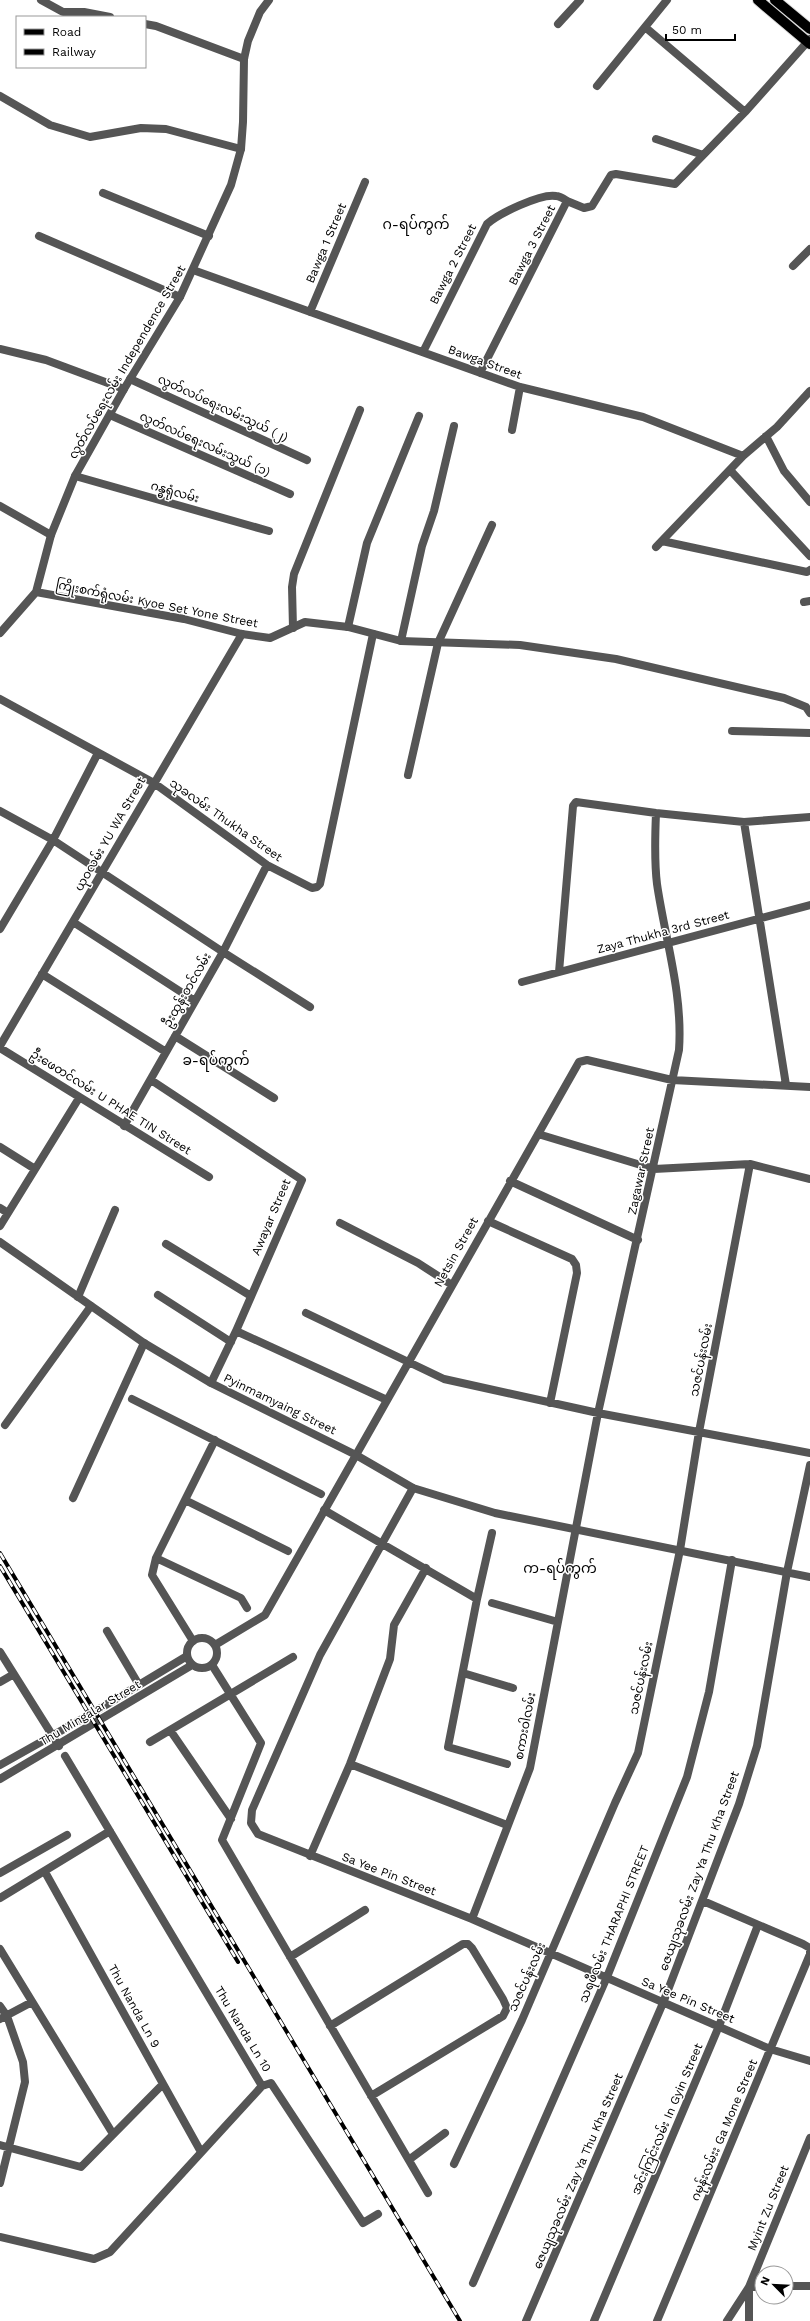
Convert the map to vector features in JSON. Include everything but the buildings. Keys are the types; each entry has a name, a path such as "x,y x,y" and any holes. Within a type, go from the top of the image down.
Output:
{"main road":[{"path":"758,0 809,42"},
{"path":"775,0 810,29"}],"street":[{"path":"41,0 63,12 84,12 105,16"},
{"name":"လွတ်လပ်ရေးလမ်း Independence Street","path":"0,633 36,592 52,535 75,476 124,388 180,297 231,185 241,149 244,58 248,41 260,12 269,0"},
{"path":"558,24 580,0"},
{"path":"597,86 667,0"},
{"path":"146,24 244,58"},
{"path":"645,27 745,112"},
{"name":"Bawga 3 Street","path":"480,373 568,201 584,208 592,206 611,175 616,174 675,184 745,112 809,42"},
{"path":"0,96 50,125 90,138 141,128 166,129 241,149"},
{"path":"656,139 703,155"},
{"name":"Bawga 1 Street","path":"310,312 365,182"},
{"path":"103,192 209,236"},
{"name":"Bawga 2 Street","path":"423,352 487,224 496,216 543,197 555,195 568,201"},
{"path":"39,236 180,297"},
{"path":"793,266 810,249"},
{"name":"Bawga Street","path":"193,270 520,387 643,417 743,456"},
{"path":"0,349 46,360 124,388"},
{"name":"လွတ်လပ်ရေးလမ်းသွယ် (၂)","path":"130,379 307,460"},
{"path":"512,430 520,387"},
{"path":"810,391 766,436 743,456 659,544 807,572 810,570"},
{"path":"293,628 292,587 294,574 360,410"},
{"name":"လွတ်လပ်ရေးလမ်းသွယ် (၁)","path":"110,415 290,494"},
{"path":"348,627 367,543 419,416"},
{"path":"401,642 422,546 434,510 454,426"},
{"path":"766,436 784,471 810,502"},
{"path":"730,470 810,556"},
{"name":"ဂန္ဓရုံလမ်း","path":"75,476 269,531"},
{"path":"0,506 52,535"},
{"path":"408,775 438,643 492,525"},
{"name":"ကြိုးစက်ရုံလမ်း Kyoe Set Yone Street","path":"36,592 184,619 242,634 270,638 305,622 348,627 401,642 520,645 616,658 784,698 806,707 810,713"},
{"name":"ယုဝလမ်း YU WA Street","path":"0,1047 242,634"},
{"name":"သုခလမ်း Thukha Street","path":"0,699 154,783 268,865 312,888 317,888 320,884 373,634"},
{"path":"732,731 810,733"},
{"path":"0,927 53,840 98,753"},
{"path":"559,972 573,806 576,802 656,813 744,822 810,817"},
{"path":"0,812 53,840 223,952 310,1007"},
{"name":"Zagawar Street","path":"576,1531 598,1413 638,1240 679,1050 680,1014 669,943 657,884 656,813"},
{"path":"744,822 761,918 786,1085"},
{"name":"ဦးထွန်းတင်လမ်း","path":"124,1126 223,952 268,865"},
{"name":"Zaya Thukha 3rd Street","path":"522,982 810,905"},
{"path":"73,922 195,1001"},
{"path":"42,974 166,1052"},
{"path":"175,1036 274,1098"},
{"name":"ဦးဖေတင်လမ်း U PHAE TIN Street","path":"0,1047 124,1126 209,1177"},
{"name":"Netsin Street","path":"214,1645 265,1615 510,1181 579,1062 587,1060 672,1080"},
{"name":"Awayar Street","path":"151,1080 302,1180 236,1332 211,1383"},
{"path":"672,1080 810,1087"},
{"path":"0,1226 79,1098"},
{"path":"538,1134 654,1168 750,1164 810,1179"},
{"path":"0,1147 35,1169"},
{"name":"သဇင်ပန်းလမ်း","path":"454,2164 551,1952 638,1754 680,1550 699,1432 750,1164"},
{"path":"510,1181 638,1240"},
{"path":"0,1208 8,1213"},
{"path":"78,1297 115,1210"},
{"path":"488,1221 572,1259 576,1265 577,1273 550,1403"},
{"path":"340,1223 418,1263 452,1285"},
{"name":"Pyinmamyaing Street","path":"0,1242 144,1343 211,1383 356,1455 413,1488 484,1511 576,1531 732,1560 810,1577"},
{"path":"166,1244 251,1296"},
{"path":"158,1295 231,1342"},
{"path":"5,1425 91,1306"},
{"path":"306,1313 444,1379 598,1413 810,1453"},
{"path":"236,1332 387,1400"},
{"path":"73,1498 144,1343"},
{"path":"132,1399 321,1494"},
{"path":"193,1641 152,1575 156,1558 215,1440"},
{"path":"787,1572 810,1465"},
{"name":"Sa Yee Pin Street","path":"413,1488 320,1655 252,1810 251,1823 258,1834 551,1952 663,2003 770,2049 810,2061"},
{"path":"185,1500 288,1551"},
{"path":"324,1510 477,1599"},
{"name":"စကားဝါလမ်း","path":"472,1919 530,1768 576,1531"},
{"path":"492,1533 477,1599 448,1747 507,1764"},
{"path":"156,1558 241,1598 247,1608"},
{"name":"သရဖီလမ်း THARAPHI STREET","path":"473,2283 607,1977 687,1777 709,1692 732,1560"},
{"path":"310,1856 350,1764 390,1659 394,1625 426,1568"},
{"name":"ဇေယျသုခလမ်း Zay Ya Thu Kha Street","path":"526,2321 663,2003 739,1804 757,1746 787,1572"},
{"path":"492,1603 558,1622"},
{"path":"107,1631 139,1685"},
{"path":"202,1638 214,1645 217,1653 212,1665 202,1669 192,1665 187,1656 188,1648 193,1641 202,1638"},
{"path":"0,1652 59,1746"},
{"name":"Thu Mingalar Street","path":"0,1765 187,1656"},
{"path":"150,1742 293,1657"},
{"name":"Thu Mingalar Street","path":"0,1779 59,1746 192,1665"},
{"path":"212,1665 261,1743 222,1840 371,2096 410,2159 428,2193"},
{"path":"463,1673 513,1688"},
{"path":"0,1682 14,1674"},
{"path":"170,1730 231,1819"},
{"name":"Thu Nanda Ln 10","path":"0,2237 94,2259 110,2252 262,2086 65,1756"},
{"path":"350,1764 507,1826"},
{"path":"0,1898 45,1872 110,1831"},
{"path":"0,1873 67,1835"},
{"name":"Thu Nanda Ln 9","path":"45,1872 201,2152"},
{"path":"703,1901 810,1948"},
{"path":"290,1957 365,1910"},
{"name":"အင်းကြင်းလမ်း In Gyin Street","path":"594,2321 719,2026 758,1925"},
{"path":"330,2026 463,1944 472,1948 503,1999 507,2008 503,2016 371,2096"},
{"name":"ဂမုန်းလမ်းး Ga Mone Street","path":"657,2321 810,1954 810,1948"},
{"path":"0,1949 113,2134"},
{"path":"3,2017 32,2002"},
{"path":"0,2006 3,2017 23,2062 25,2082 0,2183"},
{"path":"262,2086 270,2083 363,2222 378,2214"},
{"path":"0,2145 80,2167 163,2084"},
{"path":"410,2159 445,2133"},
{"name":"Myint Zu Street","path":"748,2287 806,2155 810,2138"},
{"path":"794,2286 810,2286"},
{"path":"748,2287 754,2287"},
{"path":"726,2321 748,2287"},
{"path":"748,2287 749,2321"}],"railway":[{"path":"0,1553 460,2321"},
{"path":"0,1566 238,1962"}],"district":[{"name":"ဂ-ရပ်ကွက်","path":"416,224"},
{"name":"ခ-ရပ်ကွက်","path":"216,1060"},
{"name":"က-ရပ်ကွက်","path":"560,1568"}]}
